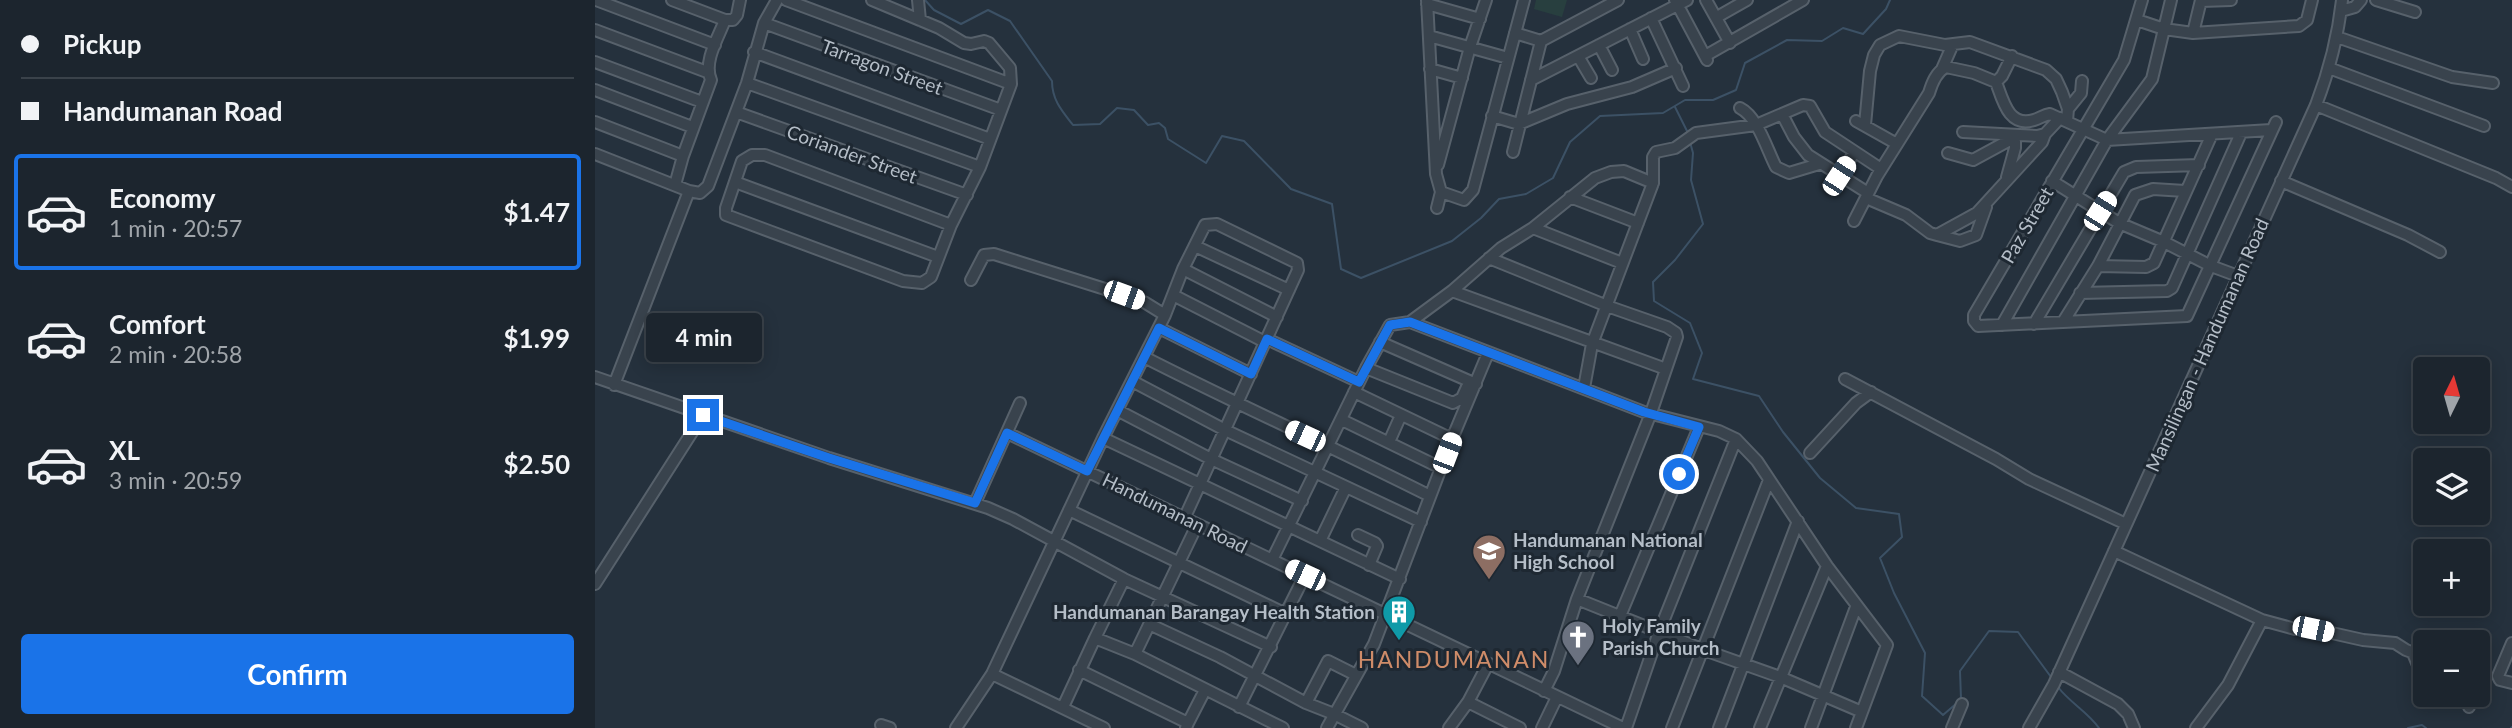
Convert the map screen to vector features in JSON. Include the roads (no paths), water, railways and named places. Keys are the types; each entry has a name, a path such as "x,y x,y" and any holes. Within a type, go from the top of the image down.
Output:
{"street":[{"path":"596,0 715,45"},
{"path":"672,0 725,20 733,20 737,15 740,0"},
{"path":"595,153 700,193 708,186 747,83 764,23 777,0"},
{"path":"786,0 1011,83"},
{"path":"873,0 886,3 939,28 964,43 989,43 1010,68 1011,83 991,139 951,225 931,276 922,284 903,281 726,215 726,208 743,161 752,155 765,155 951,225"},
{"path":"918,0 920,20"},
{"path":"1436,174 1470,47 1486,0"},
{"path":"1515,33 1541,41 1619,0"},
{"path":"1706,0 1730,43"},
{"path":"1717,16 1747,0"},
{"path":"1531,80 1680,2 1707,60 1730,43 1803,0"},
{"name":"Paz Street","path":"2002,325 1978,326 1974,315 2124,60 2142,0"},
{"path":"2002,325 2107,140 2152,79 2171,0"},
{"path":"2193,33 2201,1 2231,0"},
{"path":"2137,20 2164,29 2193,33 2299,26 2307,20 2312,0"},
{"path":"2341,6 2355,7 2361,0"},
{"path":"2376,0 2415,12"},
{"path":"1441,192 1464,200 1473,190 1521,1"},
{"path":"1437,208 1441,192 1436,174 1427,2 1480,19"},
{"name":"Mansilingan - Handumanan Road","path":"2029,728 2057,676 2316,106 2337,37 2341,6"},
{"path":"1651,18 1683,86"},
{"path":"707,72 725,20"},
{"name":"Tarragon Street","path":"764,23 1001,110"},
{"path":"1630,29 1643,59"},
{"path":"595,30 707,72 711,80 692,127 675,185"},
{"path":"1429,36 1508,58"},
{"path":"1897,144 1861,123 1874,55 1880,45 1889,38 1899,36 1945,45 1970,42 2046,70 2056,79 2068,109"},
{"path":"2337,37 2452,77 2493,83"},
{"path":"1513,152 1541,41"},
{"path":"1854,221 1881,169 1942,69 1953,44"},
{"path":"1599,45 1612,70"},
{"path":"754,52 991,139"},
{"path":"1578,56 1591,78"},
{"path":"1996,82 2013,57"},
{"path":"595,62 702,102"},
{"path":"1942,69 1946,67 1965,70 1996,82 2007,110 2014,119 2032,121 2050,114 2107,140 2241,133 2273,126 2189,313 2183,318 2002,325"},
{"path":"1492,116 1519,124 1567,104 1632,87 1676,68"},
{"path":"2329,68 2484,125"},
{"path":"1430,69 1462,78"},
{"path":"1963,132 2017,137 2045,134 2064,120 2068,109 2081,93 2082,81"},
{"path":"747,83 980,167"},
{"path":"595,90 692,127"},
{"path":"1584,388 1592,344 1653,183 1655,152 1675,148 1696,133 1756,125 1803,105 1810,106 1825,132 1881,169"},
{"path":"2316,106 2496,178 2512,187"},
{"path":"1740,108 1746,111 1756,125 1776,167 1782,172 1802,171 1819,164"},
{"name":"Coriander Street","path":"736,112 967,195"},
{"path":"1782,114 1801,147 1819,164 1867,196 1906,215 1930,233 1960,241 1976,235 1986,205"},
{"path":"595,122 683,156"},
{"path":"2080,293 2167,291 2176,283 2241,133"},
{"path":"1937,235 1960,224 1986,205 2042,142 2045,134"},
{"path":"2098,266 2151,266 2212,134"},
{"path":"1948,153 1973,160 2017,137"},
{"path":"2007,179 2017,137"},
{"path":"1839,176 1854,153"},
{"path":"2034,324 2124,172 2136,167 2199,165"},
{"path":"1272,560 1366,368 1390,325 1410,322 1595,178 1624,171 1653,183"},
{"path":"2052,181 2119,223 2238,276"},
{"path":"2281,181 2409,235 2440,252"},
{"path":"735,182 938,257"},
{"path":"2063,322 2098,266 2135,195 2153,189 2185,191"},
{"path":"614,385 689,191"},
{"path":"1570,197 1638,223"},
{"path":"1007,433 1087,471 1159,328 1205,225 1217,224 1297,263 1298,270 1184,519"},
{"path":"1533,228 1622,263"},
{"path":"1195,246 1289,290"},
{"path":"971,280 984,255 993,254 1144,302 1165,315"},
{"path":"1489,258 1607,306 1667,327 1676,333 1677,343 1577,599 1554,671 1544,691"},
{"path":"1184,269 1277,317"},
{"path":"1452,291 1666,369"},
{"path":"1173,295 1357,387 1401,415 1452,439"},
{"path":"1410,322 1651,413 1719,431 1736,439 1757,461 1827,566 1888,648 1856,728"},
{"path":"1159,328 1251,374"},
{"path":"1380,342 1473,383"},
{"path":"1327,728 1374,644 1473,383 1489,353"},
{"path":"1144,357 1430,496"},
{"path":"1366,368 1453,403 1462,398 1473,383"},
{"path":"595,377 829,458 1001,513 1124,579 1271,647"},
{"path":"1845,379 1996,459 2029,480 2126,524"},
{"path":"1132,381 1225,429 1421,522"},
{"path":"1810,453 1856,403 1871,392"},
{"path":"975,503 1020,403"},
{"path":"1117,410 1211,459 1302,501"},
{"path":"595,584 703,415"},
{"path":"1389,442 1401,415"},
{"path":"1342,420 1441,468"},
{"path":"1621,616 1699,427"},
{"path":"1103,438 1400,579"},
{"path":"1624,728 1736,439"},
{"name":"Handumanan Road","path":"956,728 992,674 1087,471 1624,728"},
{"path":"1672,728 1769,480"},
{"path":"1320,541 1346,487"},
{"path":"1069,510 1286,614"},
{"path":"1719,728 1798,522"},
{"path":"1135,654 1197,525"},
{"path":"1359,535 1377,546 1369,565"},
{"path":"2114,551 2262,620 2294,629 2313,629 2363,640 2395,643 2413,653"},
{"path":"1760,728 1827,566"},
{"path":"1239,707 1305,575"},
{"path":"1063,707 1124,579"},
{"path":"1577,599 1780,677 1862,712"},
{"path":"1811,728 1856,607"},
{"path":"2196,728 2228,685 2262,620"},
{"path":"1150,625 1256,676 1306,704 1362,728"},
{"path":"1095,638 1135,654 1283,728"},
{"path":"2512,643 2498,676 2500,680 2512,683"},
{"path":"1306,704 1328,661 1356,675"},
{"path":"1449,728 1468,702 1488,664"},
{"path":"1079,670 1187,725 1205,690"},
{"path":"992,674 1104,728"},
{"path":"2057,676 2125,708 2134,728"},
{"path":"1542,728 1557,697"},
{"path":"1468,702 1520,728"},
{"path":"1952,728 1962,704"}],"waterway":[{"path":"925,0 934,10 961,24 988,10 1010,21 1052,81 1056,100 1073,125 1100,124 1117,108 1134,110 1148,125 1159,123 1165,128 1168,139 1206,163 1222,136 1244,141 1291,189 1332,204 1341,269 1361,278 1452,241 1481,218 1499,199 1526,194 1553,178 1570,142 1600,116 1663,113 1685,100 1713,100 1736,90 1745,63 1787,40 1822,41 1843,28 1863,34 1886,9 1890,0"},
{"path":"1675,107 1688,133"},
{"path":"1690,142 1693,153 1691,180 1703,224 1675,260 1653,282 1654,301 1690,323 1702,353 1693,379 1759,396 1783,432 1820,478 1856,508 1899,514 1902,537 1880,558 1894,593 1925,653 1922,696 1943,715 1957,703"},
{"path":"1961,699 1960,671 1989,631 2018,632 2051,677"},
{"path":"2058,687 2099,728"},
{"path":"2408,728 2422,725 2426,728"}],"place":[{"name":"Handumanan National High School","path":"1489,581"},
{"name":"Handumanan Barangay Health Station","path":"1399,642"},
{"name":"Holy Family Parish Church","path":"1578,667"}],"district":[{"name":"HANDUMANAN","path":"1454,660"}]}
